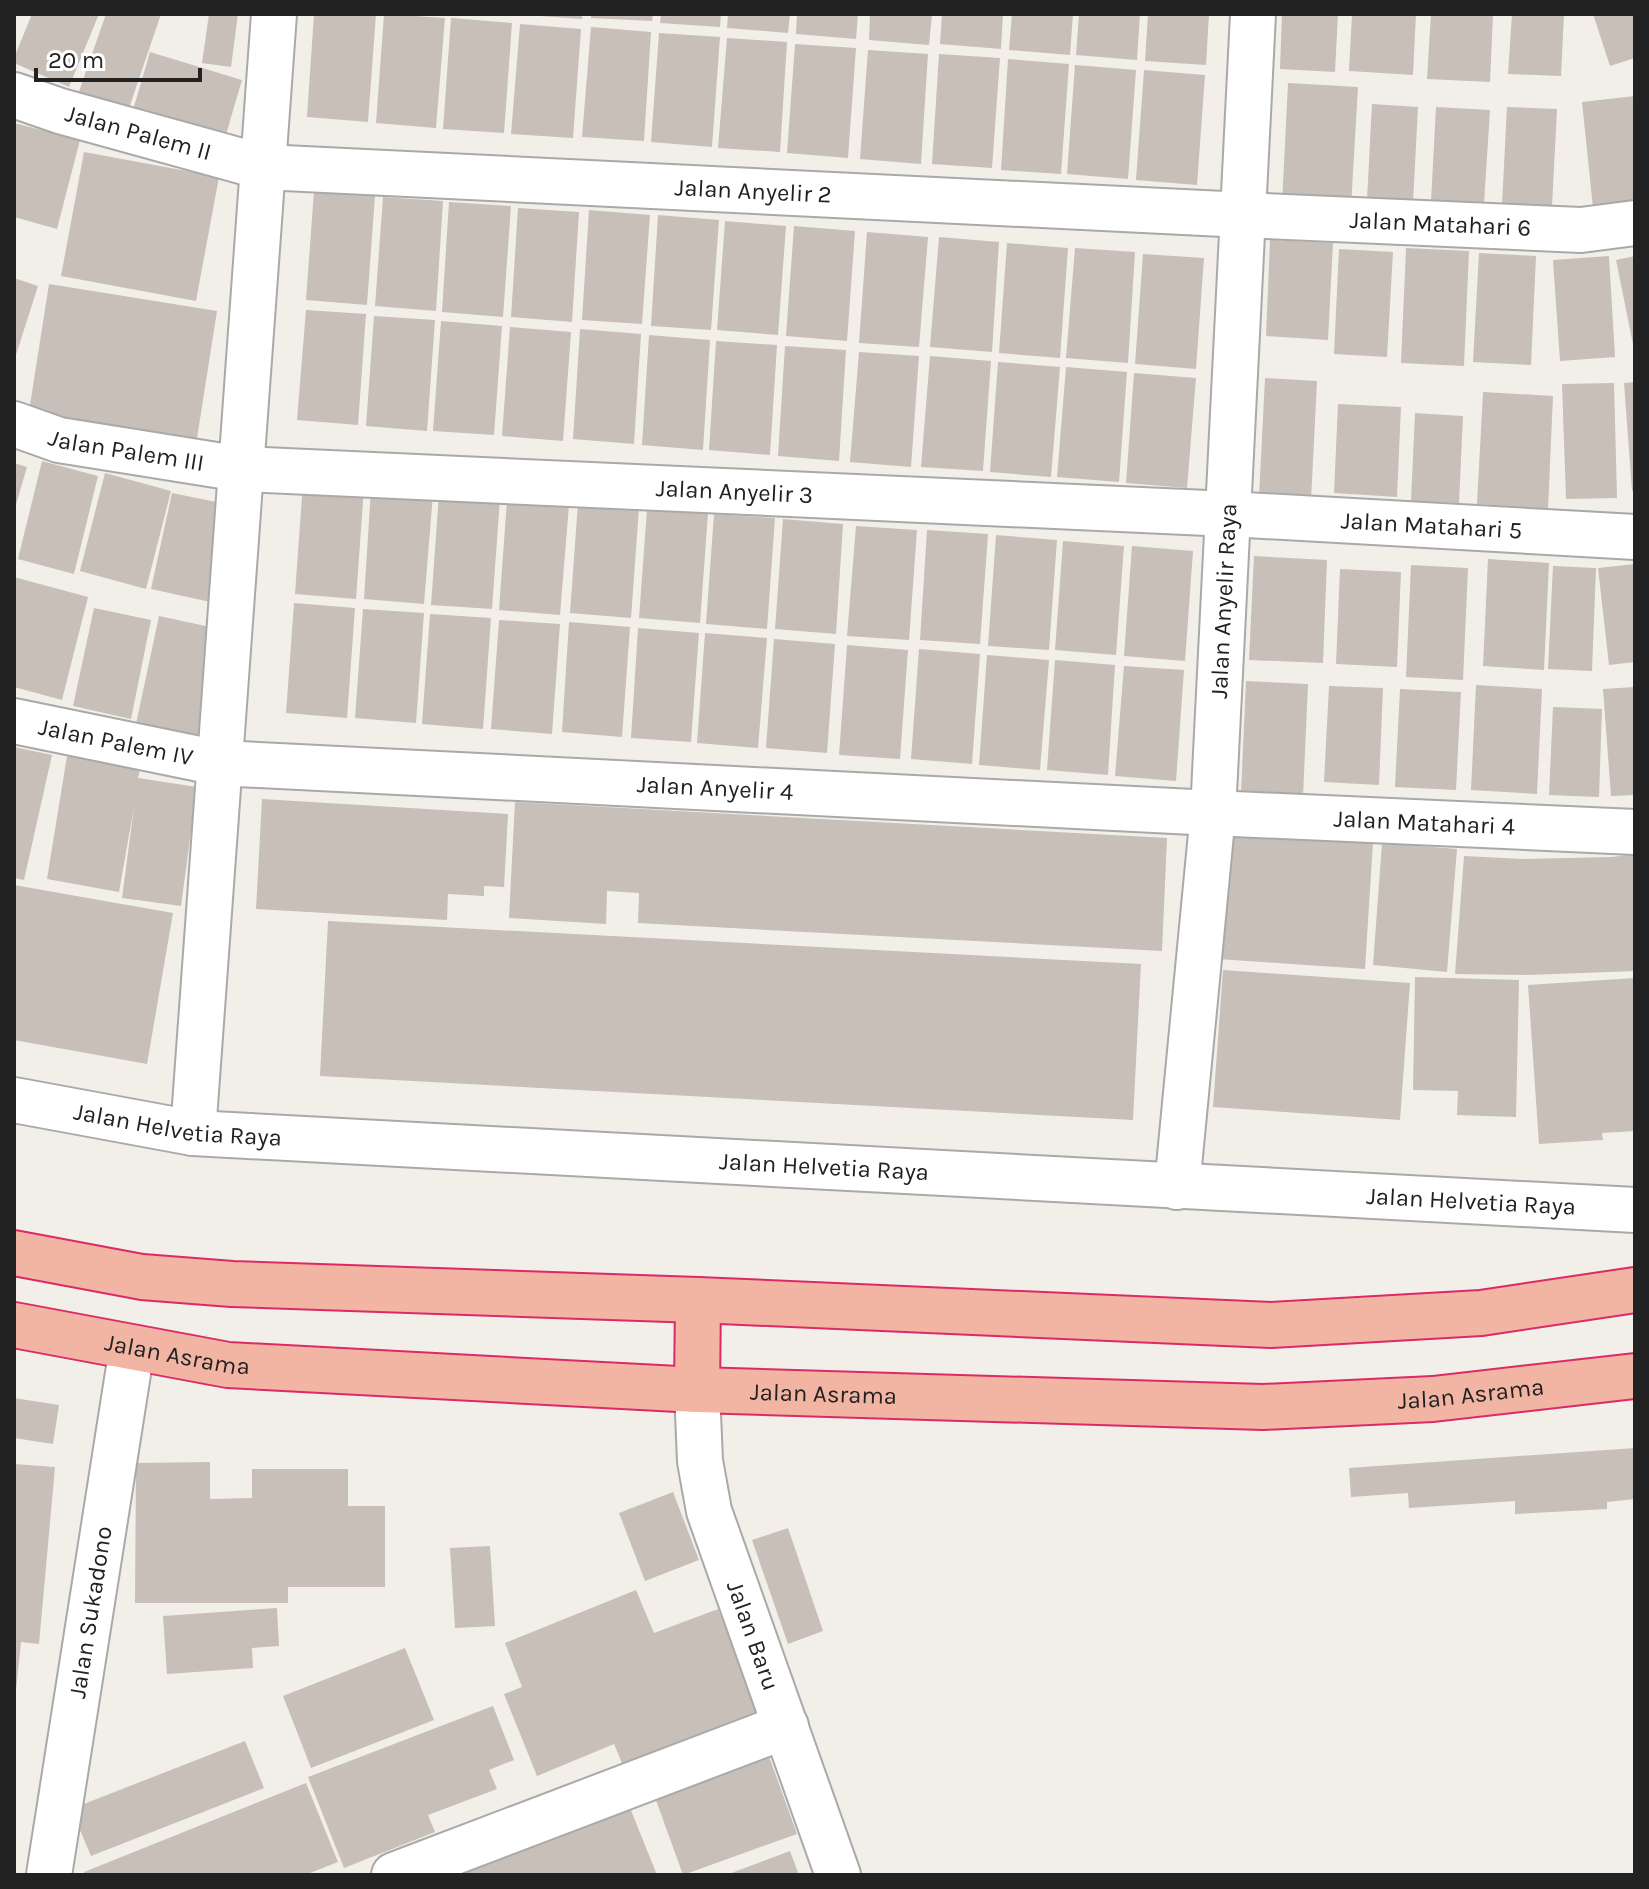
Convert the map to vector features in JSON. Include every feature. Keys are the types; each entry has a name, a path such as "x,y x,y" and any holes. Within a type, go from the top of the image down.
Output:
{"highway":[{"path":"14,1253 142,1277 232,1284 1271,1325 1481,1313 1635,1290"},
{"path":"697,1390 698,1300"},
{"name":"Jalan Asrama","path":"14,1325 228,1365 697,1390 1263,1407 1433,1399 1635,1376"}],"street":[{"path":"193,1133 274,14"},
{"name":"Jalan Anyelir Raya","path":"1177,1187 1213,813 1253,14"},
{"name":"Jalan Palem II","path":"14,95 60,111 263,167"},
{"name":"Jalan Anyelir 2","path":"263,167 1244,215"},
{"name":"Jalan Matahari 6","path":"1244,215 1581,230 1635,223"},
{"name":"Jalan Palem III","path":"14,424 59,440 241,469"},
{"name":"Jalan Anyelir 3","path":"241,469 1229,514"},
{"name":"Jalan Matahari 5","path":"1229,514 1635,537"},
{"name":"Jalan Palem IV","path":"14,721 219,763"},
{"name":"Jalan Anyelir 4","path":"219,763 1213,813"},
{"name":"Jalan Matahari 4","path":"1213,813 1635,832"},
{"name":"Jalan Helvetia Raya","path":"14,1100 193,1133 1635,1210"},
{"name":"Jalan Sukadono","path":"49,1875 132,1348"},
{"name":"Jalan Baru","path":"697,1390 700,1461 709,1511 838,1875"},
{"path":"394,1875 786,1726"}],"building":[{"path":"32,14 99,14 69,87 14,63"},
{"path":"106,14 161,14 125,120 75,103"},
{"path":"209,14 238,14 231,67 202,63"},
{"path":"314,14 376,14 368,122 307,117"},
{"path":"384,14 445,18 436,128 376,123"},
{"path":"582,14 582,19 540,16"},
{"path":"591,14 653,14 652,21 591,18"},
{"path":"661,14 721,14 720,27 660,23"},
{"path":"728,14 790,14 788,33 727,28"},
{"path":"797,14 858,14 856,39 796,34"},
{"path":"870,14 932,14 929,45 869,40"},
{"path":"942,14 1003,14 1001,49 940,44"},
{"path":"1012,14 1073,14 1070,55 1009,50"},
{"path":"1079,14 1140,14 1137,60 1076,55"},
{"path":"1148,14 1209,14 1206,65 1145,61"},
{"path":"1282,14 1338,14 1335,72 1280,69"},
{"path":"1352,14 1416,14 1413,75 1349,71"},
{"path":"1431,14 1493,14 1490,82 1427,79"},
{"path":"1512,14 1564,14 1561,76 1508,74"},
{"path":"1593,14 1635,14 1635,58 1610,66"},
{"path":"451,18 512,23 504,133 443,129"},
{"path":"520,24 581,29 573,138 511,134"},
{"path":"591,27 651,32 644,141 582,137"},
{"path":"659,33 720,37 712,147 651,142"},
{"path":"727,38 787,42 780,152 718,148"},
{"path":"795,44 856,48 848,158 787,153"},
{"path":"868,50 928,54 921,164 860,159"},
{"path":"150,52 242,80 222,148 130,120"},
{"path":"939,54 1000,58 992,168 932,164"},
{"path":"1008,59 1069,64 1061,174 1001,170"},
{"path":"1075,65 1136,70 1128,179 1067,174"},
{"path":"1144,70 1205,75 1197,185 1136,180"},
{"path":"1288,83 1358,87 1351,207 1282,204"},
{"path":"1635,96 1635,204 1593,208 1582,102"},
{"path":"1372,104 1418,107 1413,203 1367,200"},
{"path":"1436,107 1490,110 1484,204 1431,201"},
{"path":"1507,107 1557,109 1552,206 1502,204"},
{"path":"14,123 80,140 57,229 14,217"},
{"path":"84,152 219,177 196,301 61,276"},
{"path":"314,191 375,196 367,305 306,300"},
{"path":"383,197 443,201 436,311 375,306"},
{"path":"449,202 511,206 503,317 442,312"},
{"path":"518,208 579,212 572,322 511,317"},
{"path":"589,210 650,215 642,324 582,320"},
{"path":"658,215 719,220 711,330 651,326"},
{"path":"725,221 786,226 778,335 717,330"},
{"path":"794,226 855,231 847,341 786,336"},
{"path":"867,232 928,237 919,347 859,343"},
{"path":"939,237 999,242 992,352 930,347"},
{"path":"1270,240 1333,243 1328,340 1266,336"},
{"path":"1007,243 1068,248 1060,358 999,353"},
{"path":"1075,248 1135,252 1128,363 1066,358"},
{"path":"1406,248 1469,251 1464,366 1401,363"},
{"path":"1339,249 1393,252 1387,357 1334,354"},
{"path":"1479,253 1536,256 1531,365 1473,362"},
{"path":"1143,254 1204,258 1196,369 1135,364"},
{"path":"1609,256 1615,357 1560,361 1553,260"},
{"path":"1635,256 1635,348 1634,349 1616,260"},
{"path":"14,278 38,286 15,358 14,358"},
{"path":"49,284 217,311 195,451 27,424"},
{"path":"306,310 366,314 358,425 297,420"},
{"path":"374,316 435,320 427,431 366,426"},
{"path":"441,321 502,326 494,435 433,431"},
{"path":"510,327 571,332 563,441 502,436"},
{"path":"580,329 641,334 634,444 573,439"},
{"path":"649,335 710,340 703,450 642,445"},
{"path":"716,341 777,345 770,455 709,450"},
{"path":"785,346 846,350 839,461 778,456"},
{"path":"859,352 919,356 911,467 850,462"},
{"path":"930,356 991,361 983,471 921,467"},
{"path":"998,362 1060,367 1051,477 990,472"},
{"path":"1066,367 1127,372 1119,482 1057,477"},
{"path":"1134,373 1196,378 1187,488 1126,483"},
{"path":"1265,378 1317,381 1311,500 1259,497"},
{"path":"1635,382 1635,491 1632,491 1624,383"},
{"path":"1614,383 1617,498 1566,499 1562,384"},
{"path":"1483,392 1553,396 1548,509 1477,504"},
{"path":"1338,404 1401,407 1397,497 1334,493"},
{"path":"1415,413 1463,416 1459,503 1411,501"},
{"path":"42,461 98,476 74,574 18,559"},
{"path":"14,463 27,467 15,508 14,508"},
{"path":"105,473 171,491 146,589 80,571"},
{"path":"303,483 364,488 356,599 295,594"},
{"path":"371,489 433,494 424,604 364,599"},
{"path":"172,493 236,506 215,603 151,589"},
{"path":"439,494 500,499 492,609 431,605"},
{"path":"507,500 569,505 560,615 499,610"},
{"path":"578,503 639,508 631,618 570,613"},
{"path":"647,509 708,513 700,623 639,618"},
{"path":"714,514 775,518 767,629 706,624"},
{"path":"783,519 843,524 836,634 775,629"},
{"path":"856,526 917,530 909,640 847,636"},
{"path":"927,530 988,534 980,644 920,640"},
{"path":"996,535 1057,540 1049,650 988,646"},
{"path":"1063,541 1124,546 1116,655 1055,650"},
{"path":"1132,546 1193,551 1185,661 1124,656"},
{"path":"1254,556 1327,560 1323,663 1249,660"},
{"path":"1488,559 1549,563 1544,670 1483,666"},
{"path":"1635,564 1635,662 1609,665 1598,568"},
{"path":"1411,565 1468,568 1463,680 1406,677"},
{"path":"1553,566 1596,568 1592,671 1548,669"},
{"path":"1340,569 1401,572 1397,667 1336,664"},
{"path":"14,577 88,597 62,700 14,687"},
{"path":"294,603 355,608 347,718 286,713"},
{"path":"94,608 151,620 131,719 73,706"},
{"path":"363,609 424,613 416,723 355,718"},
{"path":"430,614 491,618 483,729 422,724"},
{"path":"159,616 229,631 206,739 136,724"},
{"path":"499,620 560,624 552,734 491,729"},
{"path":"569,622 630,627 622,737 562,732"},
{"path":"638,628 699,633 691,742 631,738"},
{"path":"705,633 767,638 758,748 697,743"},
{"path":"774,639 835,644 827,753 766,748"},
{"path":"847,645 908,650 900,759 839,755"},
{"path":"919,649 980,654 972,764 911,759"},
{"path":"987,655 1049,660 1040,770 979,765"},
{"path":"1055,660 1115,665 1108,775 1047,770"},
{"path":"1124,666 1184,670 1176,781 1115,776"},
{"path":"1246,681 1308,684 1303,797 1241,793"},
{"path":"1476,685 1542,689 1537,794 1471,790"},
{"path":"1329,686 1383,688 1379,785 1324,782"},
{"path":"1635,687 1635,795 1611,796 1603,689"},
{"path":"1400,689 1461,692 1456,790 1395,787"},
{"path":"1553,707 1602,709 1599,797 1549,795"},
{"path":"14,747 52,755 24,880 14,878"},
{"path":"67,756 140,769 138,778 197,787 181,906 122,898 134,807 119,892 47,879"},
{"path":"262,799 508,814 504,887 484,886 484,896 448,894 447,920 256,909"},
{"path":"515,802 1167,838 1162,951 638,923 639,893 607,891 606,924 509,918"},
{"path":"1226,833 1373,842 1365,969 1218,959"},
{"path":"1382,843 1457,849 1447,972 1373,965"},
{"path":"1635,854 1635,971 1455,974 1464,856 1524,859"},
{"path":"14,885 173,913 147,1064 14,1040"},
{"path":"328,921 1141,964 1133,1120 320,1076"},
{"path":"1223,970 1410,983 1400,1120 1213,1107"},
{"path":"1415,977 1519,980 1516,1117 1457,1115 1458,1091 1413,1090"},
{"path":"1635,978 1635,1131 1602,1133 1603,1140 1539,1144 1528,985"},
{"path":"14,1398 59,1405 53,1444 14,1438"},
{"path":"1635,1448 1635,1499 1607,1502 1607,1509 1515,1514 1515,1501 1409,1508 1408,1493 1351,1497 1349,1468"},
{"path":"210,1462 210,1499 252,1498 252,1469 348,1469 348,1506 385,1506 385,1587 288,1587 288,1603 135,1603 136,1463"},
{"path":"14,1464 55,1467 39,1644 21,1642 16,1690 14,1690"},
{"path":"673,1492 699,1560 645,1581 619,1513"},
{"path":"788,1528 823,1631 788,1644 752,1540"},
{"path":"490,1546 495,1626 455,1628 450,1548"},
{"path":"636,1590 654,1633 718,1609 761,1714 624,1768 614,1744 537,1776 504,1694 522,1687 505,1643"},
{"path":"277,1608 279,1646 252,1648 253,1668 167,1674 163,1616"},
{"path":"405,1648 434,1720 311,1768 283,1696"},
{"path":"493,1706 514,1760 489,1770 497,1789 428,1815 435,1832 344,1868 308,1777"},
{"path":"762,1737 797,1834 683,1875 648,1778"},
{"path":"245,1741 264,1788 91,1856 71,1809"},
{"path":"306,1783 338,1862 305,1875 85,1875 84,1872"},
{"path":"624,1793 657,1875 423,1875"},
{"path":"790,1851 799,1875 726,1875"}]}
